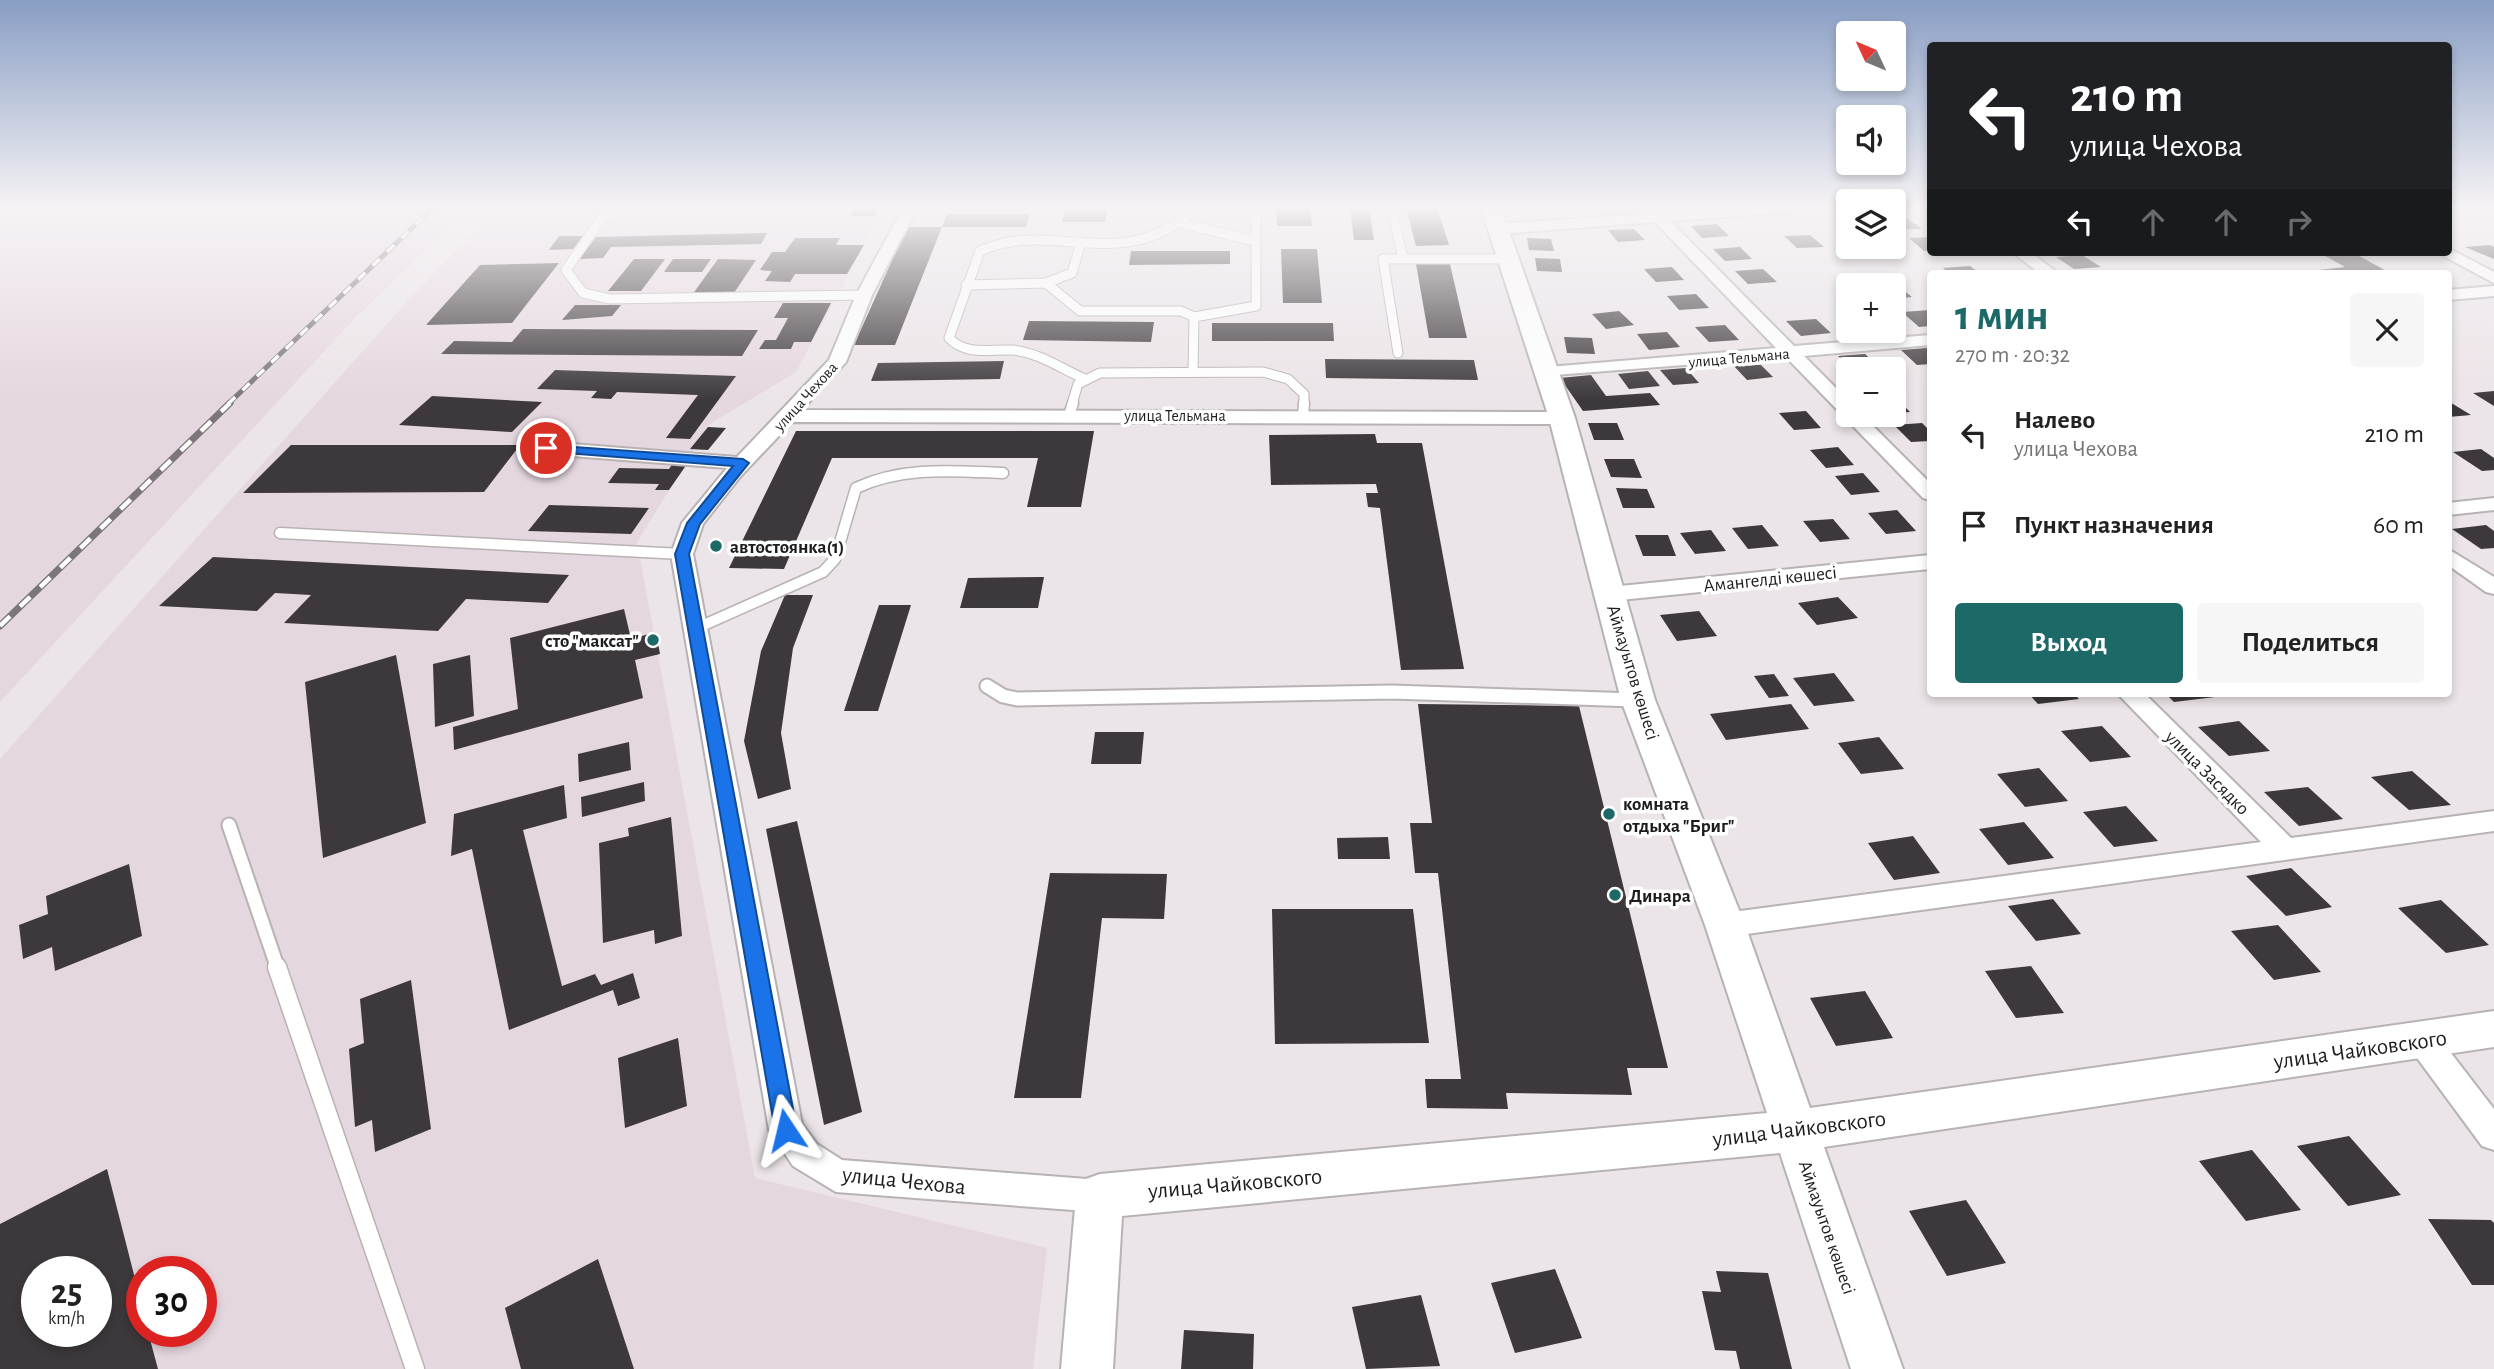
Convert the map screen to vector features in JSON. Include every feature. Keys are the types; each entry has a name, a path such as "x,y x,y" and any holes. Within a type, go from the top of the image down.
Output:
{"street":[{"name":"улица Чехова","path":"876,272 837,362 743,463 694,523 682,554 786,1130 805,1155 836,1176 1100,1196"},
{"name":"Аймауытов көшесі","path":"1513,272 1562,418 1638,700 1725,925 1877,1369"},
{"path":"1711,272 1836,399"},
{"path":"2452,295 2494,291"},
{"name":"улица Тельмана","path":"1548,372 1927,340"},
{"name":"улица Тельмана","path":"788,415 1562,418"},
{"path":"1864,427 1927,491"},
{"path":"546,448 743,463"},
{"path":"2452,509 2494,504"},
{"path":"2452,558 2494,587"},
{"name":"Амангелді көшесі","path":"1610,594 1927,562"},
{"name":"улица Засядко","path":"2133,697 2286,850"},
{"path":"1725,925 2494,821"},
{"name":"улица Чайковского","path":"1100,1196 1794,1131 2494,1029"},
{"path":"2423,1041 2494,1135"},
{"path":"1087,1369 1100,1196"}],"lane":[{"path":"567,272 583,293 610,299 864,295"},
{"path":"972,272 949,338 953,344 967,349 1019,351 1085,379"},
{"path":"967,285 1046,283 1072,272"},
{"path":"1046,283 1080,311 1181,311 1195,317 1256,306 1255,272"},
{"path":"1385,272 1398,353"},
{"path":"1193,372 1195,317"},
{"path":"1069,415 1074,390 1085,379 1100,373 1193,372 1279,374 1304,394 1303,416"},
{"path":"697,628 823,572 835,559 856,488 866,482 909,474 1003,473"},
{"path":"280,534 682,554"},
{"path":"987,686 1003,696 1017,699 1392,692 1638,700"},
{"path":"229,825 415,1369"}],"shaded area":[{"path":"0,272 403,272 355,318 0,702"},
{"path":"436,272 850,272 796,372 710,424 637,542 755,1178 1047,1248 1033,1369 0,1369 0,759"}],"building":[{"path":"474,272 552,272 512,323 426,325"},
{"path":"624,272 655,272 641,291 608,291"},
{"path":"709,272 748,272 732,296 692,295"},
{"path":"771,272 848,272 795,274 790,282 765,281"},
{"path":"887,272 924,272 895,345 854,345"},
{"path":"1282,272 1319,272 1322,303 1283,303"},
{"path":"1417,272 1452,272 1467,338 1429,338"},
{"path":"1647,272 1677,272 1684,280 1656,282"},
{"path":"1736,272 1766,272 1777,282 1748,284"},
{"path":"1696,294 1709,308 1679,310 1667,296"},
{"path":"783,303 831,303 811,342 794,342 791,349 759,349 765,340 776,340 788,318 774,318"},
{"path":"575,305 621,305 612,316 562,320"},
{"path":"1927,310 1927,326 1919,327 1906,316 1906,312"},
{"path":"1619,311 1634,325 1606,329 1592,314"},
{"path":"1816,319 1831,333 1801,336 1786,321"},
{"path":"1029,321 1154,322 1151,342 1023,340"},
{"path":"1212,323 1333,323 1334,341 1212,341"},
{"path":"1725,325 1739,340 1709,342 1695,327"},
{"path":"523,329 758,330 742,356 441,354 454,341 512,342"},
{"path":"1667,332 1680,347 1649,350 1637,334"},
{"path":"1564,337 1592,338 1595,354 1567,353"},
{"path":"1927,348 1927,364 1917,365 1901,350"},
{"path":"1865,354 1868,357 1839,357"},
{"path":"1325,359 1474,360 1478,380 1326,378"},
{"path":"1004,361 1000,379 871,381 878,363"},
{"path":"1759,363 1773,377 1747,380 1733,365"},
{"path":"1686,368 1699,383 1673,385 1660,370"},
{"path":"555,370 736,376 690,439 666,438 698,395 617,392 611,399 591,398 597,391 537,389"},
{"path":"1648,371 1660,386 1629,389 1618,374"},
{"path":"1591,375 1606,396 1650,393 1660,405 1583,411 1560,378"},
{"path":"2494,391 2494,406 2473,393"},
{"path":"432,396 542,402 512,432 399,425"},
{"path":"2452,403 2471,415 2452,417"},
{"path":"1806,411 1821,428 1794,430 1779,413"},
{"path":"1588,423 1617,423 1624,440 1594,440"},
{"path":"1922,423 1927,428 1927,441 1911,442 1896,427"},
{"path":"708,427 726,428 708,450 690,449"},
{"path":"796,431 1094,431 1081,507 1027,507 1038,458 832,458 784,569 729,568"},
{"path":"1375,434 1377,443 1422,443 1464,669 1401,670 1380,508 1368,507 1366,493 1378,493 1376,484 1271,485 1269,435"},
{"path":"291,445 520,445 484,492 243,493"},
{"path":"1838,447 1854,465 1826,468 1810,450"},
{"path":"2481,449 2494,458 2494,470 2482,471 2453,452"},
{"path":"1604,459 1634,459 1642,478 1611,477"},
{"path":"673,463 687,464 669,490 655,490 659,484 608,483 619,468 669,469"},
{"path":"1863,473 1880,492 1851,495 1835,476"},
{"path":"1616,488 1647,489 1655,508 1623,508"},
{"path":"549,505 649,508 631,534 528,531"},
{"path":"1897,510 1916,531 1886,534 1868,513"},
{"path":"1833,519 1850,539 1820,542 1803,521"},
{"path":"1762,525 1779,546 1748,549 1732,528"},
{"path":"2486,525 2494,531 2494,548 2481,549 2452,529"},
{"path":"1711,530 1726,551 1695,554 1680,533"},
{"path":"1635,535 1668,535 1676,556 1643,556"},
{"path":"213,557 569,575 548,603 466,599 438,631 284,623 311,595 275,593 257,611 159,606"},
{"path":"1044,577 1038,608 960,608 968,578"},
{"path":"785,595 813,595 793,648 781,733 791,789 758,799 744,741 761,651"},
{"path":"1838,597 1858,618 1817,625 1798,603"},
{"path":"879,605 911,605 878,711 844,711"},
{"path":"624,609 631,639 656,632 660,654 635,660 643,698 454,750 453,727 518,709 510,638"},
{"path":"1699,611 1717,636 1677,641 1660,615"},
{"path":"396,655 426,823 323,858 305,682"},
{"path":"470,655 474,716 435,727 433,664"},
{"path":"1834,673 1855,701 1814,706 1793,678"},
{"path":"1774,674 1789,696 1769,698 1754,676"},
{"path":"2032,697 2079,699 2038,704"},
{"path":"2169,697 2215,697 2174,702"},
{"path":"1418,704 1579,706 1668,1068 1627,1068 1632,1095 1506,1093 1508,1109 1427,1108 1425,1079 1461,1079 1438,873 1415,873 1410,823 1432,823"},
{"path":"1791,704 1809,729 1726,740 1710,714"},
{"path":"2239,721 2270,751 2229,756 2198,727"},
{"path":"2102,726 2131,757 2090,762 2061,731"},
{"path":"1095,732 1144,732 1141,764 1091,764"},
{"path":"1879,737 1904,769 1861,774 1838,743"},
{"path":"629,742 631,770 579,782 578,754"},
{"path":"2039,768 2068,801 2025,807 1997,774"},
{"path":"2412,771 2451,805 2409,810 2371,777"},
{"path":"644,782 645,801 582,817 581,797"},
{"path":"564,785 567,818 523,830 562,986 595,974 601,985 633,973 640,998 618,1006 613,990 509,1030 472,849 451,856 454,814"},
{"path":"2308,787 2343,819 2299,826 2264,792"},
{"path":"2126,806 2158,841 2114,847 2083,812"},
{"path":"671,817 682,936 655,944 654,930 603,943 599,843 629,836 628,828"},
{"path":"797,821 862,1112 824,1125 766,829"},
{"path":"2024,822 2054,858 2008,865 1979,829"},
{"path":"1913,836 1940,873 1894,880 1868,843"},
{"path":"1388,837 1390,859 1338,859 1337,838"},
{"path":"129,864 142,936 55,971 52,947 23,959 19,925 48,914 46,896"},
{"path":"2291,868 2332,907 2286,916 2246,876"},
{"path":"1050,873 1167,874 1164,919 1102,918 1081,1098 1014,1098"},
{"path":"2053,899 2081,934 2036,941 2008,906"},
{"path":"2441,900 2489,945 2446,953 2398,908"},
{"path":"1272,909 1413,909 1429,1043 1275,1044"},
{"path":"2278,925 2321,972 2274,980 2231,931"},
{"path":"2031,966 2064,1013 2016,1018 1985,971"},
{"path":"411,980 431,1129 375,1152 372,1120 355,1127 349,1049 364,1043 360,999"},
{"path":"1865,991 1893,1038 1836,1046 1810,998"},
{"path":"678,1038 687,1106 625,1128 618,1058"},
{"path":"2349,1136 2401,1195 2348,1206 2297,1146"},
{"path":"2252,1150 2301,1210 2246,1221 2199,1161"},
{"path":"107,1169 129,1256 126,1256 126,1347 152,1347 158,1369 0,1369 0,1224"},
{"path":"1966,1200 2006,1263 1947,1276 1909,1211"},
{"path":"2428,1219 2491,1220 2494,1223 2494,1285 2472,1285"},
{"path":"598,1259 634,1369 521,1369 505,1308"},
{"path":"1555,1269 1582,1338 1515,1353 1491,1283"},
{"path":"1716,1271 1768,1273 1792,1369 1740,1369 1736,1351 1715,1350 1702,1291 1721,1292"},
{"path":"1421,1295 1440,1366 1366,1369 1352,1307"},
{"path":"1184,1330 1254,1334 1253,1369 1181,1369"}],"railway":[{"path":"228,404 366,272"},
{"path":"0,626 230,403"}],"place":[{"name":"автостоянка(1)","path":"716,546"},
{"name":"сто \"максат\"","path":"653,640"},
{"name":"комната отдыха \"Бриг\"","path":"1609,814"},
{"name":"Динара","path":"1615,895"}],"route":[{"path":"546,448 743,463 694,523 682,554 786,1130"}]}
